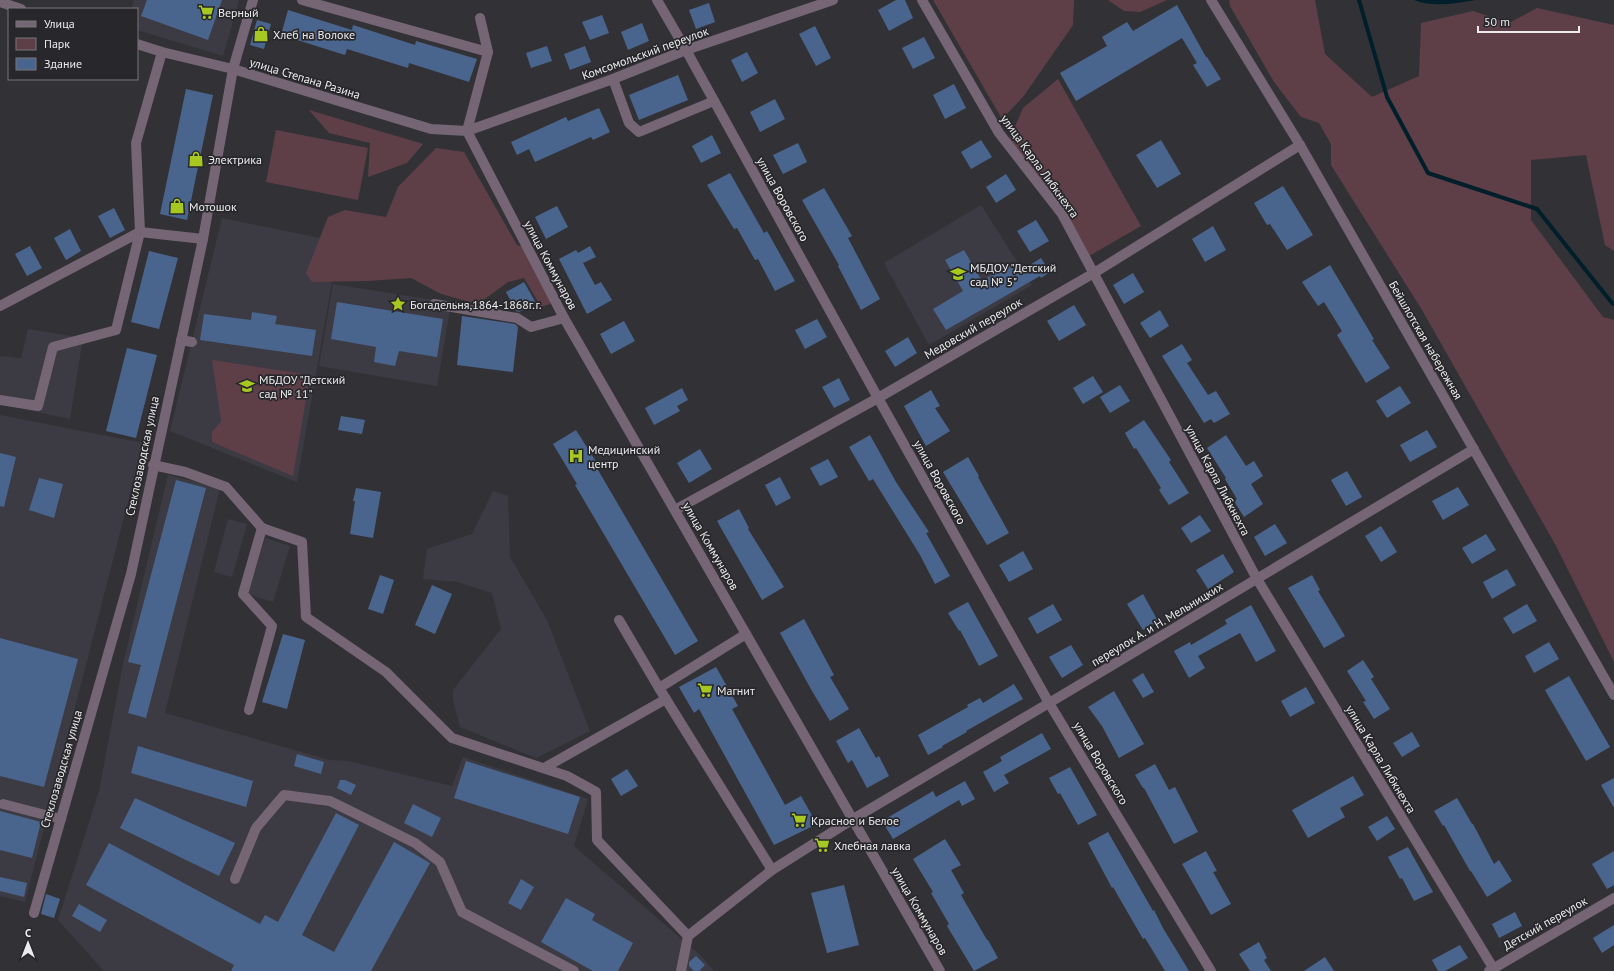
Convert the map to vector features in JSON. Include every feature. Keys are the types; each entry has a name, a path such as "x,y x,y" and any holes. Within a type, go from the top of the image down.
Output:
{"street":[{"name":"Стеклозаводская улица","path":"34,913 131,574 202,239 233,69 253,0"},
{"path":"302,0 488,52"},
{"name":"улица Воровского","path":"657,0 1049,703 1211,971"},
{"name":"Комсомольский переулок","path":"467,131 613,79 686,50 833,0"},
{"name":"улица Карла Либкнехта","path":"922,0 999,133 1062,214 1257,579 1492,970"},
{"name":"Бейшлотская набережная","path":"1211,0 1300,145 1614,695"},
{"path":"0,2 18,8"},
{"path":"467,131 488,52 480,18"},
{"name":"улица Степана Разина","path":"138,44 162,52 233,69 431,129 467,131"},
{"path":"0,400 38,406 53,347 116,330 140,232 136,143 162,52"},
{"path":"613,79 629,123 639,132 714,101"},
{"name":"улица Коммунаров","path":"467,131 564,318 940,971"},
{"name":"Медовский переулок","path":"675,510 878,398 1094,273 1300,145"},
{"path":"0,306 140,232 202,239"},
{"path":"434,304 517,318 530,327 564,318"},
{"path":"181,340 192,342"},
{"name":"переулок А. и Н. Мельницких","path":"688,936 772,870 853,819 1474,449"},
{"path":"153,465 185,472 226,487 262,528 302,542 306,617 386,672 452,738 567,776 596,792 597,840 688,936 681,971"},
{"path":"249,710 272,626 243,594 262,528"},
{"path":"619,620 659,688 772,870"},
{"path":"659,688 746,634"},
{"path":"544,768 666,699"},
{"path":"235,879 256,828 284,795 330,801 415,843 440,862 462,912 574,971"},
{"path":"3,804 61,819"},
{"name":"Детский переулок","path":"1492,970 1614,898"}],"shaded area":[{"path":"134,0 239,0 223,56 138,30 138,8 131,8"},
{"name":"МБДОУ \"Детский сад № 5\"","path":"981,205 1032,285 929,345 884,263"},
{"name":"МБДОУ \"Детский сад № 11\"","path":"222,218 339,242 297,482 170,431"},
{"path":"333,284 451,303 437,386 319,366"},
{"path":"28,329 83,338 70,419 0,404 0,356 21,358"},
{"path":"0,415 143,443 25,902 0,896"},
{"path":"168,475 220,488 165,713 329,760 348,761 452,786 463,757 588,799 574,846 700,955 714,971 104,971 58,920 99,791 123,664"},
{"path":"493,491 508,496 510,557 547,620 590,731 536,758 460,727 453,700 453,690 501,629 492,593 457,582 423,579 427,549 472,534"},
{"path":"228,519 247,524 232,577 214,572"},
{"path":"265,538 290,546 273,602 248,594"}],"green space":[{"path":"933,0 1074,0 1073,25 1023,97 1002,119"},
{"path":"1108,0 1167,0 1140,12 1124,11"},
{"path":"1229,0 1315,0 1325,54 1372,97 1419,76 1421,23 1473,11 1509,23 1537,8 1614,25 1614,251 1605,245 1586,155 1531,160 1531,220 1603,317 1614,320 1614,662 1555,544 1422,310 1331,165 1331,144 1319,123 1301,117 1274,82 1230,6"},
{"path":"1058,79 1141,226 1082,260 1064,213 1008,143 1023,108"},
{"path":"309,110 423,144 407,163 368,177 370,143 329,133"},
{"path":"276,130 368,148 358,200 266,182"},
{"path":"436,148 464,152 517,245 531,250 554,292 550,304 541,307 524,278 508,282 478,304 441,294 411,278 367,281 312,282 306,273 328,217 345,210 386,217 398,187"},
{"path":"212,360 310,375 293,476 212,442 212,432 221,421"}],"water":[{"path":"1414,0 1476,0 1429,4"}],"building":[{"path":"147,0 222,0 208,40 141,16"},
{"path":"896,0 905,0 913,18 889,31 878,10"},
{"path":"709,3 715,22 696,29 689,10"},
{"path":"1177,5 1206,57 1221,79 1207,87 1193,65 1197,63 1182,38 1076,101 1060,73 1107,46 1102,37 1127,22 1133,31"},
{"path":"288,10 352,30 353,25 415,45 416,41 477,59 469,82 409,63 408,68 347,49 345,55 281,35"},
{"path":"602,15 609,33 590,40 582,22"},
{"name":"Хлеб на Волоке","path":"257,20 271,24 264,49 250,45"},
{"path":"642,23 649,41 628,50 621,32"},
{"path":"815,26 831,58 816,66 799,34"},
{"path":"924,37 935,58 913,69 902,48"},
{"path":"547,46 552,61 531,68 526,53"},
{"path":"585,46 591,62 570,70 564,54"},
{"path":"747,52 758,73 742,82 731,60"},
{"path":"678,75 688,100 639,120 629,95"},
{"path":"954,84 966,108 945,119 933,95"},
{"path":"186,89 213,95 187,220 160,214"},
{"path":"775,99 785,119 760,132 750,112"},
{"path":"599,108 610,132 593,140 591,137 535,162 529,149 517,155 511,142 566,117 568,121"},
{"path":"712,135 721,153 701,163 692,146"},
{"path":"981,140 992,157 971,169 961,152"},
{"path":"1161,140 1181,174 1157,188 1136,155"},
{"path":"798,143 807,162 783,174 773,155"},
{"path":"730,173 764,233 767,231 795,281 775,291 758,259 755,260 737,228 734,229 707,185"},
{"path":"1006,174 1016,190 996,203 986,187"},
{"path":"1283,186 1313,235 1287,250 1270,224 1267,225 1254,203"},
{"path":"824,188 852,236 848,238 880,299 861,310 838,266 839,265 802,200"},
{"path":"557,206 568,227 546,239 535,217"},
{"path":"114,208 125,230 110,238 98,216"},
{"path":"1036,220 1049,241 1030,252 1017,231"},
{"path":"1213,226 1226,250 1205,262 1192,239"},
{"path":"70,229 81,251 66,260 54,238"},
{"path":"30,246 42,268 27,276 15,254"},
{"path":"590,246 596,257 583,263 595,285 601,282 612,300 587,314 559,259 576,250 578,253"},
{"path":"964,250 982,281 1010,264 1016,274 1041,258 1050,272 1041,278 1040,276 946,330 933,309 963,291 945,260"},
{"path":"149,251 178,258 159,329 131,322"},
{"path":"1330,265 1374,339 1372,340 1390,368 1366,383 1337,335 1342,331 1324,302 1318,306 1302,282"},
{"path":"1133,273 1144,292 1124,304 1113,285"},
{"path":"524,282 536,303 519,312 516,311 506,292"},
{"path":"337,302 443,319 437,357 399,351 395,366 374,362 376,347 331,339"},
{"path":"1074,305 1086,325 1059,341 1047,321"},
{"path":"1160,310 1169,326 1150,338 1140,323"},
{"path":"252,312 277,316 275,324 316,330 312,356 200,340 204,314 251,320"},
{"path":"462,316 515,324 518,327 513,372 457,365"},
{"path":"817,319 827,337 805,349 795,330"},
{"path":"624,321 635,341 611,354 600,334"},
{"path":"908,337 917,353 895,367 885,351"},
{"path":"1182,344 1192,360 1187,363 1208,395 1216,391 1230,414 1214,423 1211,419 1204,423 1162,356"},
{"path":"127,348 157,355 136,438 106,431"},
{"path":"1093,376 1103,392 1083,404 1073,388"},
{"path":"839,378 850,400 834,408 822,387"},
{"path":"1120,385 1130,401 1110,413 1100,397"},
{"path":"1400,386 1411,403 1387,418 1376,401"},
{"path":"682,388 688,400 677,406 680,411 654,425 645,408"},
{"path":"931,390 940,406 935,408 950,431 926,446 904,406"},
{"path":"341,416 365,420 362,434 338,430"},
{"path":"1144,420 1171,460 1169,462 1189,493 1169,505 1159,490 1161,488 1136,448 1134,449 1125,433"},
{"path":"576,430 600,468 598,470 698,641 675,655 575,485 577,484 553,444"},
{"path":"1427,430 1437,447 1410,462 1400,445"},
{"path":"870,435 896,482 929,532 926,533 950,576 935,584 920,555 873,479 869,481 849,447"},
{"path":"1226,435 1246,466 1254,461 1263,476 1251,484 1263,504 1244,517 1234,501 1237,499 1225,479 1226,478 1207,448"},
{"path":"700,449 712,469 689,483 677,463"},
{"path":"0,453 16,457 4,507 0,506"},
{"path":"968,457 1009,533 987,545 943,472"},
{"path":"828,459 838,477 820,486 810,468"},
{"path":"1347,471 1362,497 1346,506 1331,480"},
{"path":"780,477 791,498 776,506 765,485"},
{"path":"39,478 63,484 54,518 29,510"},
{"path":"176,480 206,488 146,718 128,713 141,665 128,662"},
{"path":"1458,487 1469,505 1443,520 1432,501"},
{"path":"356,488 381,492 373,538 350,534 355,501 353,501"},
{"path":"739,509 749,528 748,529 784,587 762,600 717,521"},
{"path":"1200,515 1211,531 1191,543 1181,528"},
{"path":"1275,524 1287,543 1265,556 1254,537"},
{"path":"1381,526 1397,552 1381,562 1365,536"},
{"path":"1486,534 1496,550 1472,564 1462,548"},
{"path":"1023,551 1033,569 1009,582 999,565"},
{"path":"1223,554 1234,572 1208,589 1196,570"},
{"path":"1507,569 1516,585 1492,599 1483,582"},
{"path":"380,575 394,580 383,614 368,609"},
{"path":"1312,575 1320,590 1318,591 1345,636 1324,648 1288,588"},
{"path":"432,585 452,594 435,634 415,625"},
{"path":"1143,594 1158,621 1143,630 1127,604"},
{"path":"968,602 998,656 979,666 960,630 959,631 948,613"},
{"path":"1053,604 1062,620 1037,634 1028,618"},
{"path":"1527,604 1537,621 1513,634 1503,618"},
{"path":"1251,605 1276,651 1256,662 1240,633 1198,656 1205,668 1189,678 1174,651 1190,642 1191,645 1227,624 1225,620"},
{"path":"804,619 834,675 830,677 849,709 830,721 780,633"},
{"path":"283,634 305,640 287,709 262,702"},
{"path":"0,638 78,659 44,787 0,776"},
{"path":"1549,642 1559,659 1534,673 1525,656"},
{"path":"1071,645 1083,665 1062,678 1049,657"},
{"path":"1363,660 1374,677 1371,679 1390,709 1374,719 1363,702 1366,701 1347,671"},
{"path":"716,667 738,706 732,709 785,805 801,796 817,824 774,845 699,709 694,713 679,687"},
{"path":"1143,673 1154,692 1143,698 1132,680"},
{"path":"1569,676 1610,747 1586,761 1545,690"},
{"path":"1014,684 1023,699 966,731 967,732 928,755 918,735 968,707 967,705 980,698 983,703"},
{"path":"1306,687 1315,703 1290,717 1281,701"},
{"path":"1114,691 1144,744 1119,758 1102,726 1088,707"},
{"path":"859,728 876,758 879,756 889,776 867,788 852,760 848,763 836,741"},
{"path":"1412,732 1420,746 1402,757 1393,743"},
{"path":"1042,733 1051,749 1004,775 1009,783 994,792 983,772 1002,761 1000,757"},
{"path":"138,746 253,781 246,807 131,773"},
{"path":"297,754 324,762 321,774 294,766"},
{"path":"466,761 580,797 568,834 454,798"},
{"path":"1155,764 1169,790 1175,787 1198,832 1174,844 1144,788 1135,775"},
{"path":"1070,767 1097,815 1078,825 1060,793 1058,794 1049,778"},
{"path":"627,769 638,786 621,796 611,779"},
{"path":"1353,776 1364,795 1340,808 1345,817 1308,838 1292,810"},
{"path":"1614,778 1614,808 1601,785"},
{"path":"340,780 345,780 356,785 351,795 337,788"},
{"path":"965,781 975,799 962,806 959,800 893,839 882,821 933,791 936,797"},
{"path":"135,798 235,843 219,876 120,828"},
{"path":"1457,798 1473,824 1494,864 1499,860 1512,881 1487,897 1434,811"},
{"path":"413,804 441,818 432,837 404,823"},
{"path":"0,811 41,822 32,858 0,850"},
{"path":"336,813 359,825 302,935 334,952 394,842 430,863 371,971 231,971 234,965 86,885 109,843 260,924 265,915 278,922"},
{"path":"1387,816 1395,829 1377,841 1368,827"},
{"path":"1108,832 1189,971 1165,971 1145,938 1143,939 1113,887 1112,888 1088,843"},
{"path":"945,839 961,865 951,870 964,893 961,895 998,958 974,971 947,926 949,924 931,893 933,892 913,859"},
{"path":"1408,847 1433,892 1414,901 1402,878 1400,879 1388,857"},
{"path":"1206,851 1217,871 1213,872 1231,904 1211,915 1182,864"},
{"path":"1614,851 1614,885 1607,889 1592,864"},
{"path":"0,877 27,883 24,897 0,891"},
{"path":"521,879 534,887 521,910 508,903"},
{"path":"844,885 859,945 827,953 811,893"},
{"path":"46,894 60,899 54,918 41,914"},
{"path":"566,898 595,914 592,920 633,943 618,971 593,971 541,942"},
{"path":"79,904 107,920 100,932 72,916"},
{"path":"1515,912 1522,926 1499,938 1492,924"},
{"path":"1614,925 1614,945 1602,953 1593,938"},
{"path":"1259,942 1267,958 1264,960 1271,971 1250,971 1239,954"},
{"path":"1460,945 1468,958 1445,971 1438,971 1432,960"},
{"path":"696,956 705,965 699,971 694,971 689,966 689,962"},
{"path":"1325,957 1334,971 1304,971"}],"waterway":[{"path":"1359,0 1387,97 1428,173 1537,209 1614,304"}],"place":[{"name":"Верный","path":"206,12"},
{"name":"Хлеб на Волоке","path":"261,34"},
{"name":"Электрика","path":"196,159"},
{"name":"Мотошок","path":"177,206"},
{"name":"МБДОУ \"Детский сад № 5\"","path":"958,274"},
{"name":"Богадельня,1864-1868г.г.","path":"398,304"},
{"name":"МБДОУ \"Детский сад № 11\"","path":"247,386"},
{"name":"Медицинский центр","path":"576,456"},
{"name":"Магнит","path":"705,690"},
{"name":"Красное и Белое","path":"799,820"},
{"name":"Хлебная лавка","path":"822,845"}]}
